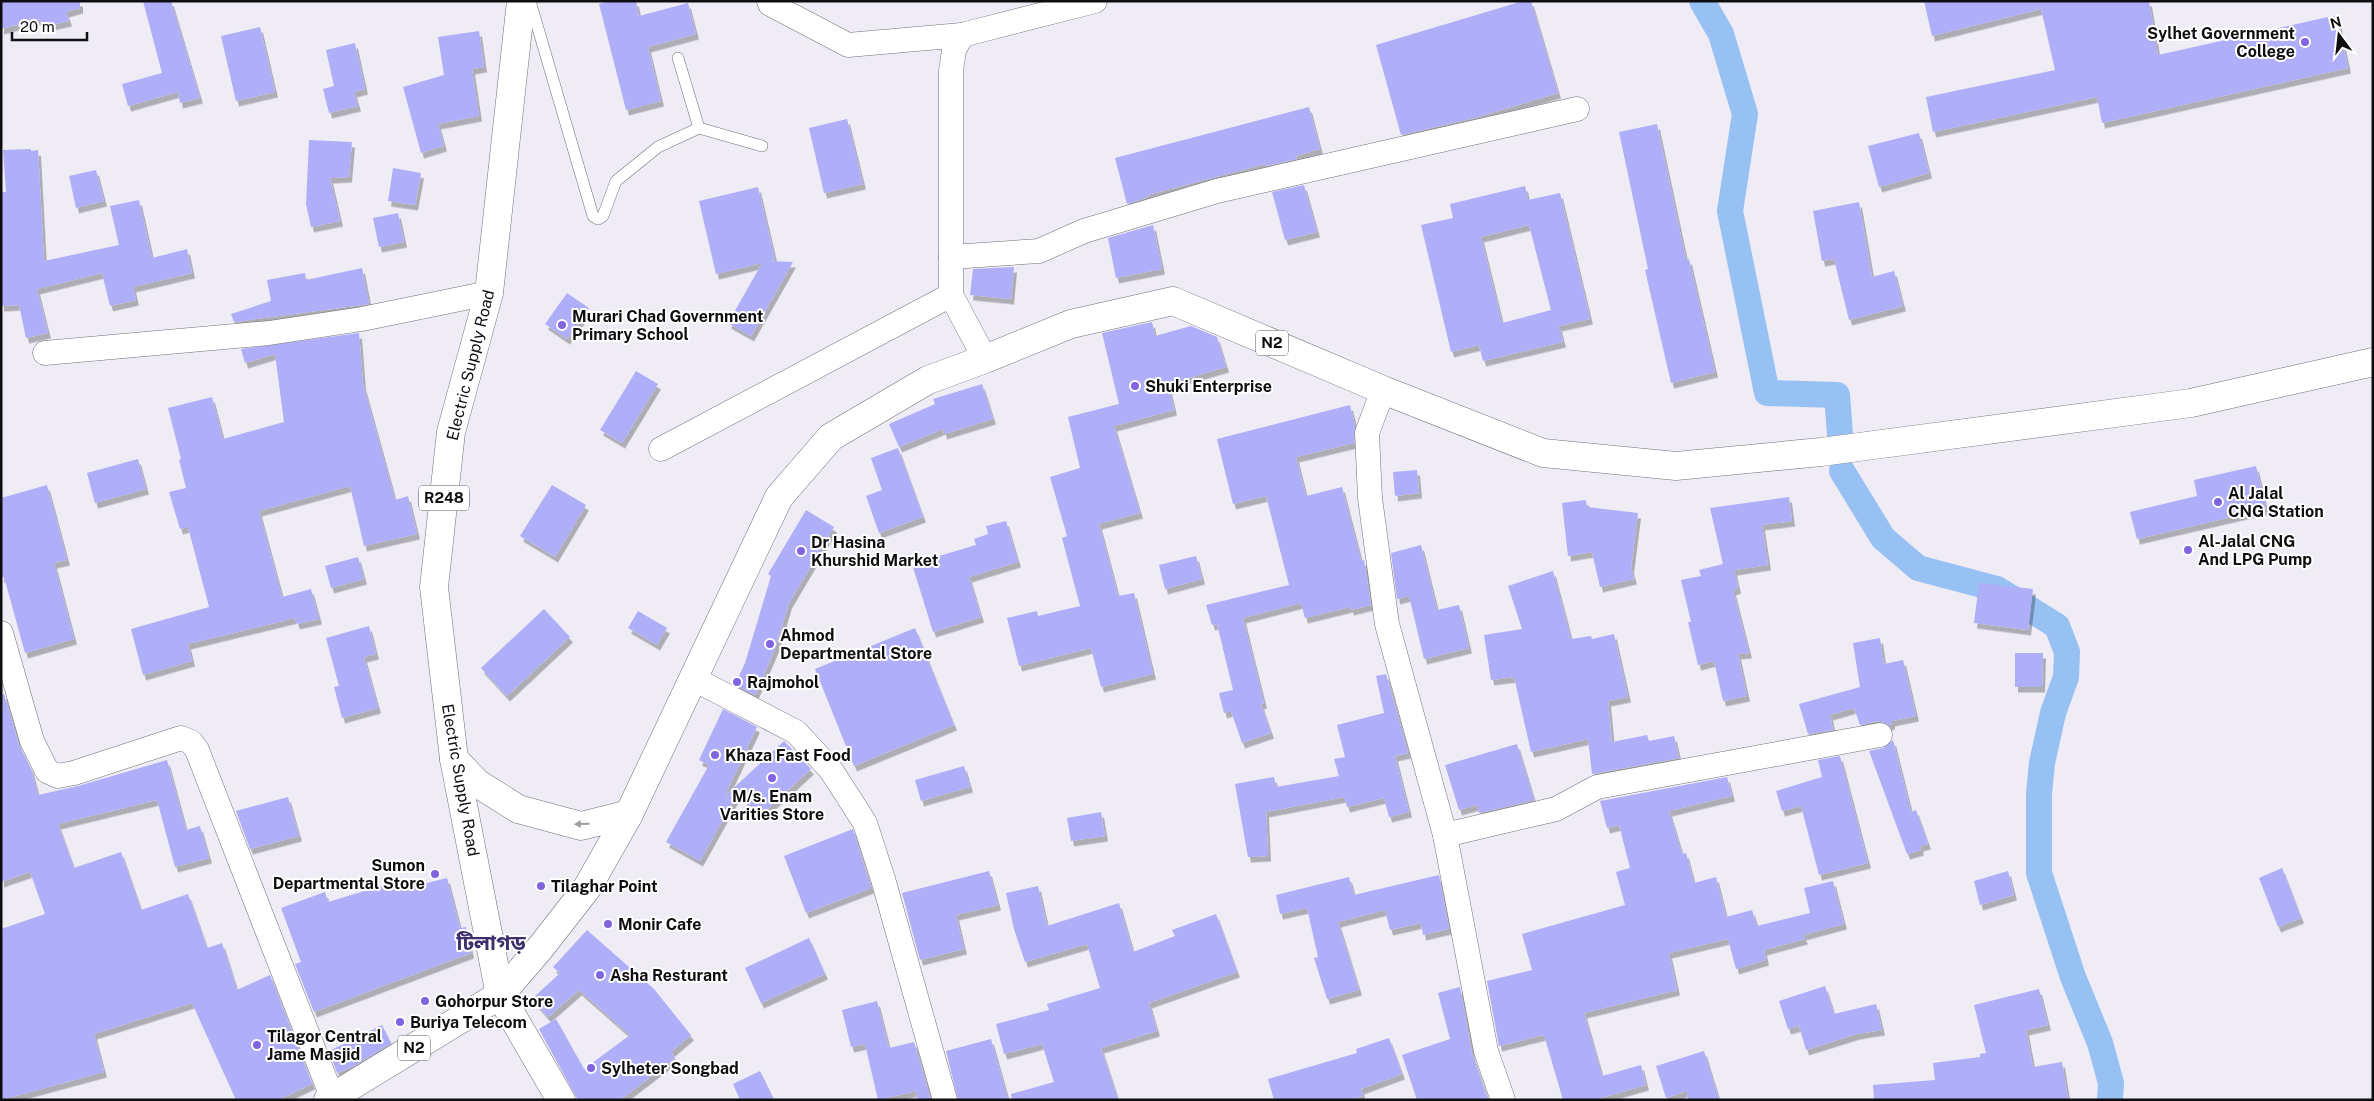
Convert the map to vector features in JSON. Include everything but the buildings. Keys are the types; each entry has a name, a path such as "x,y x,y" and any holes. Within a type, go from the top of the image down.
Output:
{"main road":[{"name":"Electric Supply Road","path":"521,1 489,293 451,432 434,587 454,759 500,995 561,1100"},
{"name":"N2","path":"330,1098 500,995 541,947 587,888 629,814 778,497 831,437 928,380 1071,324 1173,301 1382,390 1543,453 1676,466 1822,452 2191,403 2373,362"},
{"path":"454,759 477,783 518,809 581,826 629,814"}],"street":[{"path":"769,1 770,4 848,45 962,35 1095,1"},
{"path":"962,35 954,50 951,71 951,295 985,359"},
{"path":"951,258 1039,251 1084,231 1217,191 1577,109"},
{"path":"45,353 269,333 362,320 489,293"},
{"path":"661,449 951,295"},
{"path":"1382,390 1367,433 1370,498 1387,624 1445,835 1486,1050 1503,1100"},
{"path":"1,634 32,741 47,771 58,776 74,773 181,738 191,742 197,750 330,1098"},
{"path":"694,679 796,732 831,770 865,823 883,879 944,1100"},
{"path":"1445,835 1556,809 1597,787 1880,735"}],"lane":[{"path":"530,1 593,216 598,219 602,216 616,181 658,147 699,128 762,146"},
{"path":"678,58 699,128"}],"waterway":[{"path":"1702,1 1721,34 1745,114 1730,211 1767,393 1837,395 1840,434"},
{"path":"1842,471 1883,538 1918,568 1997,589 2057,626 2067,652 2066,677 2053,713 2042,763 2039,794 2039,873 2073,977 2100,1043 2111,1083 2110,1100"}],"place":[{"name":"Sylhet Government College","path":"2305,42"},
{"name":"Murari Chad Government Primary School","path":"562,325"},
{"name":"Shuki Enterprise","path":"1135,386"},
{"name":"Al Jalal CNG Station","path":"2218,502"},
{"name":"Al-Jalal CNG And LPG Pump","path":"2188,550"},
{"name":"Dr Hasina Khurshid Market","path":"801,551"},
{"name":"Ahmod Departmental Store","path":"770,644"},
{"name":"Rajmohol","path":"737,682"},
{"name":"Khaza Fast Food","path":"715,755"},
{"name":"M/s. Enam Varities Store","path":"772,778"},
{"name":"Sumon Departmental Store","path":"435,874"},
{"name":"Tilaghar Point","path":"541,886"},
{"name":"Monir Cafe","path":"608,924"},
{"name":"Asha Resturant","path":"600,975"},
{"name":"Gohorpur Store","path":"425,1001"},
{"name":"Buriya Telecom","path":"400,1022"},
{"name":"Tilagor Central Jame Masjid","path":"257,1045"},
{"name":"Sylheter Songbad","path":"591,1068"}],"district":[{"name":"টিলাগড়","path":"491,943"}]}
